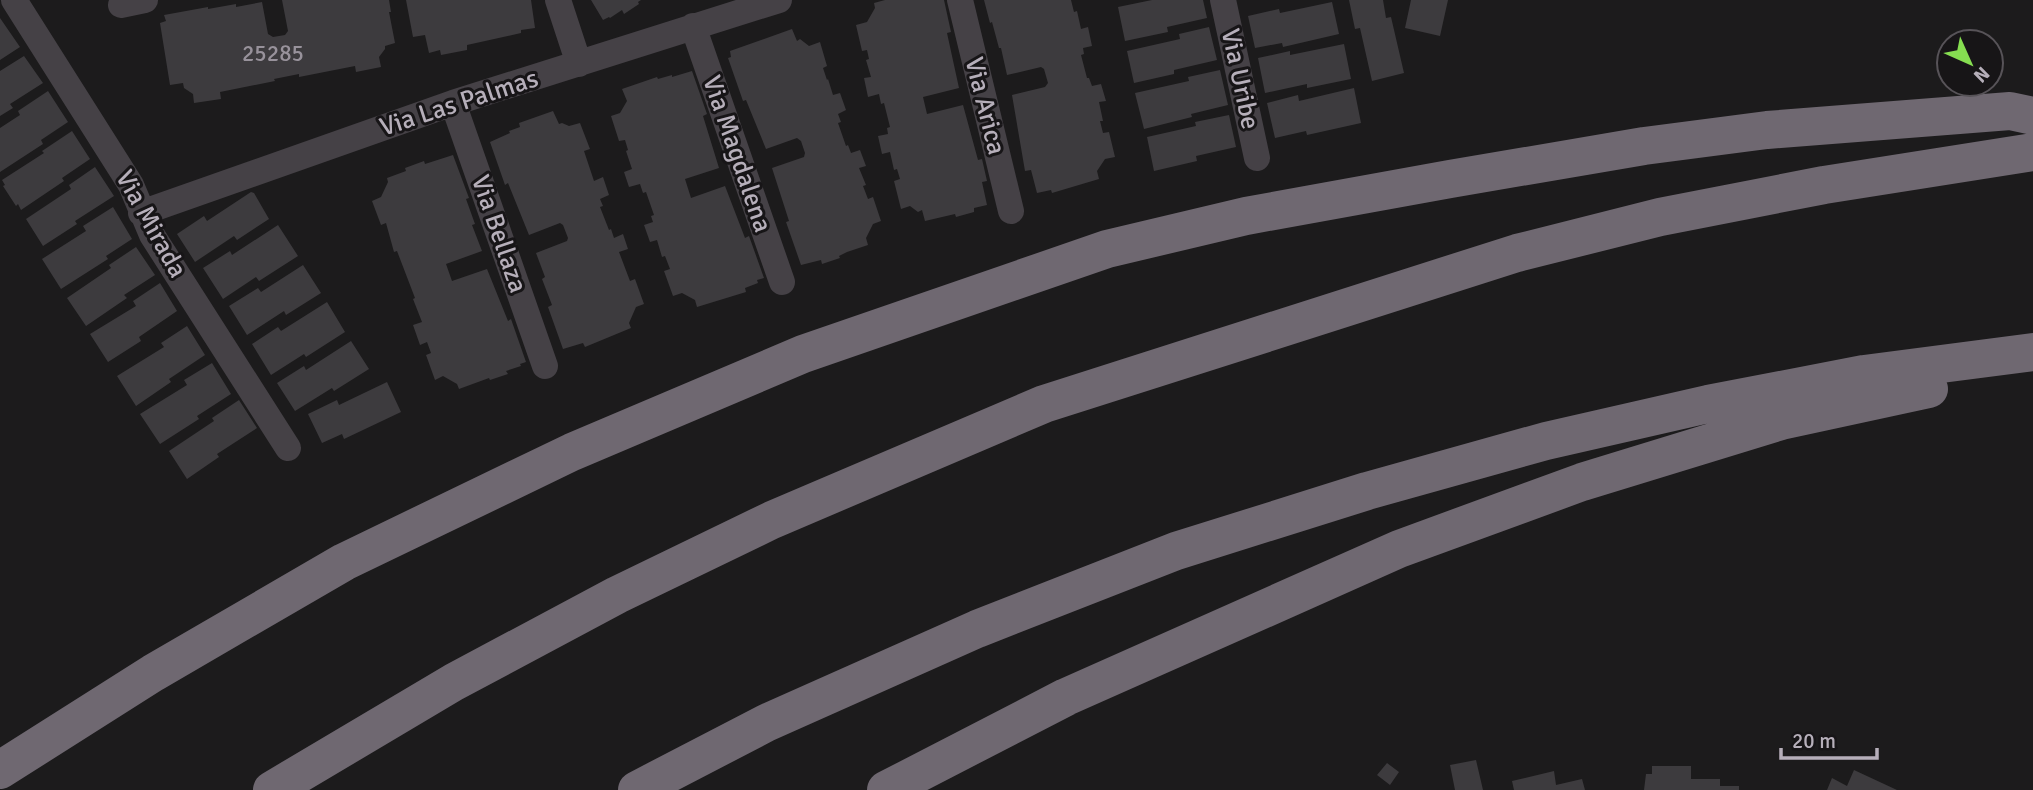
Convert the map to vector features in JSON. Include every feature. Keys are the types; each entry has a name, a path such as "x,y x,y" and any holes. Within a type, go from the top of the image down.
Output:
{"highway":[{"path":"0,769 153,673 344,562 572,452 803,354 1107,249 1246,216 1644,146 1767,130 2010,111 2033,116"},
{"path":"272,790 454,682 617,595 772,520 1044,404 1517,253 1595,233 1660,217 1824,185 2033,152"},
{"path":"637,790 766,723 977,629 1176,551 1265,523 1367,491 1546,441 1681,410 1864,374 2033,352"},
{"path":"886,790 1066,698 1399,549 1583,482 1781,421 2033,366"}],"street":[{"name":"Via Mirada","path":"14,0 131,185 152,235 288,449"},
{"path":"558,0 579,64"},
{"name":"Via Las Palmas","path":"141,213 453,103 779,0"},
{"name":"Via Arica","path":"960,0 1010,211"},
{"name":"Via Uribe","path":"1223,0 1257,158"},
{"name":"Via Magdalena","path":"693,26 782,282"},
{"name":"Via Bellaza","path":"453,103 545,366"}],"building":[{"path":"282,0 389,0 395,43 385,46 379,57 381,67 356,72 355,66 274,79 275,81 220,92 221,99 194,103 193,94 184,88 183,83 170,85 160,23 166,21 164,15 208,7 236,4 236,7 262,2 268,34 273,37 285,35 288,31"},
{"path":"406,0 531,0 535,28 467,45 467,50 441,55 440,50 429,53 425,35 413,37"},
{"path":"591,0 641,0 624,14 622,10 603,20"},
{"path":"885,0 944,0 951,32 947,33 959,88 923,97 927,114 963,105 978,160 982,159 987,181 982,182 987,205 974,208 974,212 925,221 922,210 918,212 910,206 901,209 894,181 900,179 897,169 894,170 890,152 882,154 878,136 888,134 887,128 890,127 879,94 868,97 864,78 871,77 866,60 869,59 867,50 862,51 856,25 867,22 875,8 874,3"},
{"path":"984,0 1071,0 1081,29 1088,27 1092,46 1083,48 1084,54 1081,55 1092,86 1101,84 1106,101 1099,102 1103,121 1100,121 1103,133 1109,132 1115,157 1105,159 1097,171 1099,179 1052,193 1051,190 1037,193 1031,170 1025,171 1012,95 1045,87 1048,83 1041,67 1007,75 1001,48"},
{"path":"1152,0 1203,0 1207,18 1167,27 1168,32 1125,41 1118,7"},
{"path":"1349,0 1383,0 1386,18 1391,17 1404,73 1372,81 1360,28 1355,29"},
{"path":"1411,0 1448,0 1440,36 1405,28"},
{"path":"1332,2 1339,34 1283,47 1282,43 1255,48 1248,16 1279,9 1280,13"},
{"path":"0,18 20,47 0,60"},
{"path":"1209,27 1217,60 1134,83 1127,51 1180,39 1179,34"},
{"path":"792,29 797,41 800,39 809,46 820,42 827,66 823,68 827,80 833,95 840,93 846,110 838,114 841,122 838,123 851,153 860,150 866,166 859,168 866,185 863,186 868,199 873,197 881,221 873,224 866,238 868,245 822,264 821,260 801,265 772,168 804,157 801,141 797,138 766,149 746,100 743,101 728,58 731,57 730,51"},
{"path":"1344,44 1351,79 1307,88 1307,84 1265,93 1258,58 1290,51 1290,55"},
{"path":"24,56 43,83 10,104 13,108 0,116 0,71"},
{"path":"1220,70 1228,105 1144,129 1135,93 1189,81 1188,77"},
{"path":"692,71 707,114 703,116 719,168 685,179 691,198 725,186 745,238 749,236 764,278 745,288 746,292 697,307 695,300 682,293 673,296 664,271 670,269 665,256 662,257 657,240 650,242 644,225 653,222 651,216 654,215 646,192 643,193 640,184 629,187 624,172 632,169 626,151 628,150 625,140 619,141 611,116 620,113 627,101 622,89 657,77 672,77"},
{"path":"1354,88 1361,123 1307,135 1306,131 1275,138 1267,103 1298,95 1299,101"},
{"path":"48,91 68,122 41,140 43,144 0,172 0,128 20,115 18,111"},
{"path":"553,111 559,124 569,126 580,123 590,149 584,151 594,181 603,177 609,195 600,199 603,206 600,207 614,238 623,234 628,249 619,252 630,281 635,279 644,304 636,307 629,323 631,328 585,347 583,343 563,349 548,307 552,305 536,253 567,241 568,238 560,223 529,235 508,183 505,185 490,142 520,127 519,123"},
{"path":"1229,115 1236,147 1196,156 1197,161 1154,171 1147,137"},
{"path":"72,131 90,159 62,178 64,181 21,210 3,186 5,185 2,180"},
{"path":"453,155 469,198 466,199 475,224 472,225 482,251 446,264 452,281 487,269 508,321 511,319 526,362 506,371 508,374 459,389 457,384 443,376 435,380 426,355 431,353 427,342 420,345 413,325 422,322 413,299 415,298 397,251 394,252 386,223 381,225 372,201 381,197 388,182 387,178 424,161 425,164"},
{"path":"95,167 114,196 43,246 26,219 71,189 69,185"},
{"path":"251,192 269,219 237,240 234,236 195,262 177,234 204,216 207,221"},
{"path":"113,207 132,239 106,256 108,259 61,289 42,259 86,231 83,226"},
{"path":"278,225 298,256 259,281 256,277 223,299 203,268 230,251 232,255"},
{"path":"136,247 155,275 124,295 127,298 86,326 67,298"},
{"path":"303,265 321,293 286,315 284,311 247,335 229,306 258,288 261,292"},
{"path":"160,283 177,311 139,337 141,341 108,362 90,334 136,306 133,301"},
{"path":"327,302 345,332 271,375 252,344 278,327 281,331"},
{"path":"187,326 205,355 136,406 117,376 164,347 161,343"},
{"path":"351,341 369,369 295,411 277,383 304,366 306,370"},
{"path":"212,363 231,394 160,444 140,414 187,385 184,380"},
{"path":"387,382 401,412 344,439 342,434 322,443 308,414 337,400 339,405"},
{"path":"239,400 257,428 217,454 219,457 187,479 169,451 214,421 212,418"},
{"path":"1476,760 1483,790 1455,790 1450,765"},
{"path":"1387,763 1399,772 1390,785 1377,775"},
{"path":"1652,766 1691,766 1691,779 1720,779 1720,786 1739,786 1739,790 1644,790 1646,774 1652,774"},
{"path":"1854,770 1897,790 1827,790 1832,778 1847,786"},
{"path":"1554,771 1556,785 1582,779 1585,790 1514,790 1512,781"}]}
